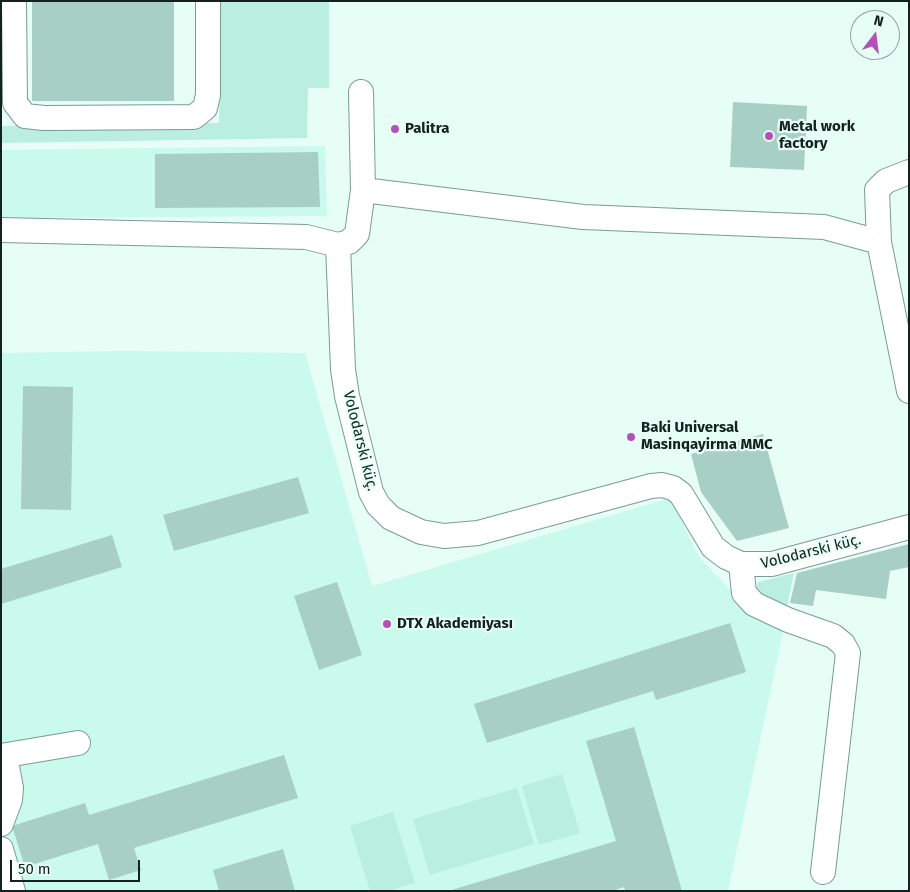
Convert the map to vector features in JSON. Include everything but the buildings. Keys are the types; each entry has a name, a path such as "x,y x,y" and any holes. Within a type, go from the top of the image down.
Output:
{"street":[{"path":"14,1 8,27 15,103 25,116 44,118 194,117 205,108 208,95 208,1"},
{"path":"1,230 306,237 338,245 349,242 357,234 363,190 361,92"},
{"path":"909,172 886,181 877,190 879,242 909,391"},
{"path":"363,190 583,217 824,227 879,242"},
{"name":"Volodarski küç.","path":"338,245 343,369 346,396 371,492 378,505 391,518 421,532 444,536 464,536 650,486 662,485 673,488 681,494 714,547 726,557 741,564 772,564 909,527"},
{"path":"741,564 744,593 754,604 788,620 833,636 844,644 848,652 823,872"},
{"path":"1,824 10,800 11,788 3,756 78,743"},
{"path":"1,849 13,891"}],"shaded area":[{"path":"221,1 329,1 329,88 308,88 307,138 1,143 1,126 219,123"},
{"path":"325,146 327,216 1,218 1,150"},
{"name":"DTX Akademiyası","path":"124,351 305,353 372,586 670,498 699,557 760,621 784,627 728,891 1,891 1,353"},
{"path":"794,573 786,611 756,591 758,582"},
{"path":"562,774 580,833 539,845 522,786"},
{"path":"517,788 534,844 430,875 413,819"},
{"path":"393,812 415,883 388,891 370,891 350,826"}],"place":[{"name":"Palitra","path":"395,129"},
{"name":"Metal work factory","path":"769,136"},
{"name":"Baki Universal Masinqayirma MMC","path":"631,437"},
{"name":"DTX Akademiyası","path":"387,624"}]}
